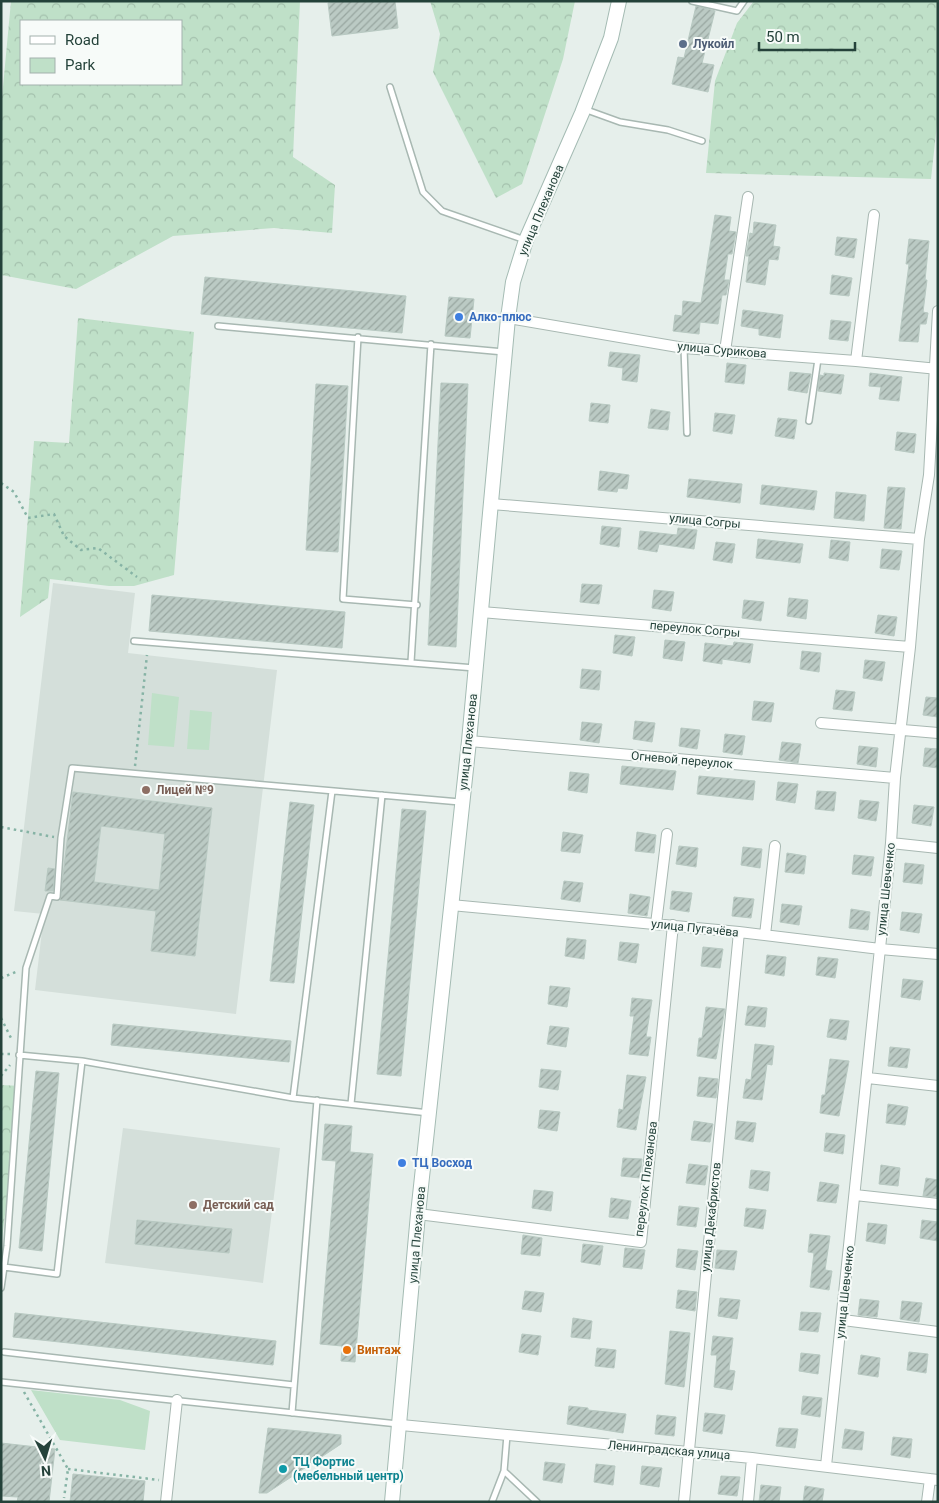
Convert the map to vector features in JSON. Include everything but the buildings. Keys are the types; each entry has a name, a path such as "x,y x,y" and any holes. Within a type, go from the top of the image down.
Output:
{"main road":[{"name":"улица Плеханова","path":"392,1502 401,1425 418,1214 469,741 508,318 513,282 526,240 584,109 611,38 619,1"}],"street":[{"path":"725,351 748,197"},
{"path":"856,361 874,215"},
{"name":"улица Шевченко","path":"826,1466 868,1078 919,539 933,476 938,311"},
{"name":"улица Сурикова","path":"508,318 684,348 936,369"},
{"name":"улица Согры","path":"491,504 919,539"},
{"name":"переулок Согры","path":"481,612 910,647"},
{"path":"821,722 938,733"},
{"name":"Огневой переулок","path":"469,741 895,778"},
{"path":"656,924 667,834"},
{"path":"891,843 938,848"},
{"path":"764,935 774,846"},
{"name":"улица Пугачёва","path":"452,906 673,925 938,954"},
{"name":"переулок Плеханова","path":"418,1214 640,1242 673,925"},
{"name":"улица Декабристов","path":"684,1502 739,932"},
{"path":"868,1078 938,1086"},
{"path":"855,1195 938,1204"},
{"path":"843,1320 938,1332"},
{"path":"166,1502 177,1400"},
{"name":"Ленинградская улица","path":"401,1425 752,1458 934,1479"},
{"path":"748,1502 752,1458"},
{"path":"927,1502 934,1479"}],"lane":[{"path":"692,1 737,11 744,1"},
{"path":"390,87 423,192 442,211 526,240"},
{"path":"584,109 620,122 668,130 702,141"},
{"path":"218,326 358,337 505,352"},
{"path":"358,337 343,599 417,605"},
{"path":"412,662 417,605 431,344"},
{"path":"684,348 686,433"},
{"path":"809,421 818,359"},
{"path":"134,641 476,668"},
{"path":"1,1288 26,968 50,896 56,896 61,838 72,768 462,803"},
{"path":"293,1098 332,791"},
{"path":"351,1104 382,795"},
{"path":"19,1054 82,1061 293,1098 429,1113"},
{"path":"4,1267 57,1274 82,1061"},
{"path":"292,1413 317,1100"},
{"path":"4,1352 294,1385"},
{"path":"1,1382 401,1425"},
{"path":"492,1502 504,1471 507,1435"},
{"path":"504,1471 537,1502"}],"path":[{"path":"1,483 14,492 28,518 54,514 64,536 81,550 98,548 137,577"},
{"path":"134,774 148,655"},
{"path":"1,827 61,838"},
{"path":"1,978 26,968"},
{"path":"1,1018 19,1054"},
{"path":"19,1385 68,1469 64,1498"},
{"path":"68,1469 168,1481"}],"shaded area":[{"name":"Лицей №9","path":"53,583 135,593 128,653 277,670 236,1014 35,990 44,914 14,911"},
{"name":"Детский сад","path":"123,1128 280,1148 263,1283 105,1263"}],"green space":[{"path":"11,1 300,1 293,157 335,185 332,233 274,228 173,236 76,289 1,275 1,108"},
{"path":"430,1 575,1 563,59 522,184 496,198 433,72 440,34"},
{"path":"754,1 938,1 938,115 931,179 706,173 715,81 737,23"},
{"path":"78,318 194,332 174,575 134,586 109,586 50,579 48,598 20,617 34,441 69,443"},
{"path":"152,693 179,697 174,747 148,745"},
{"path":"190,710 212,712 209,750 187,749"},
{"path":"1,1085 21,1086 2,1239 1,1238"},
{"path":"31,1390 120,1400 150,1411 145,1450 60,1440"}],"place":[{"name":"Лукойл","path":"683,44"},
{"name":"Алко-плюс","path":"459,317"},
{"name":"Лицей №9","path":"146,790"},
{"name":"ТЦ Восход","path":"402,1163"},
{"name":"Детский сад","path":"193,1205"},
{"name":"Винтаж","path":"347,1350"},
{"name":"ТЦ Фортис (мебельный центр)","path":"283,1469"}]}
